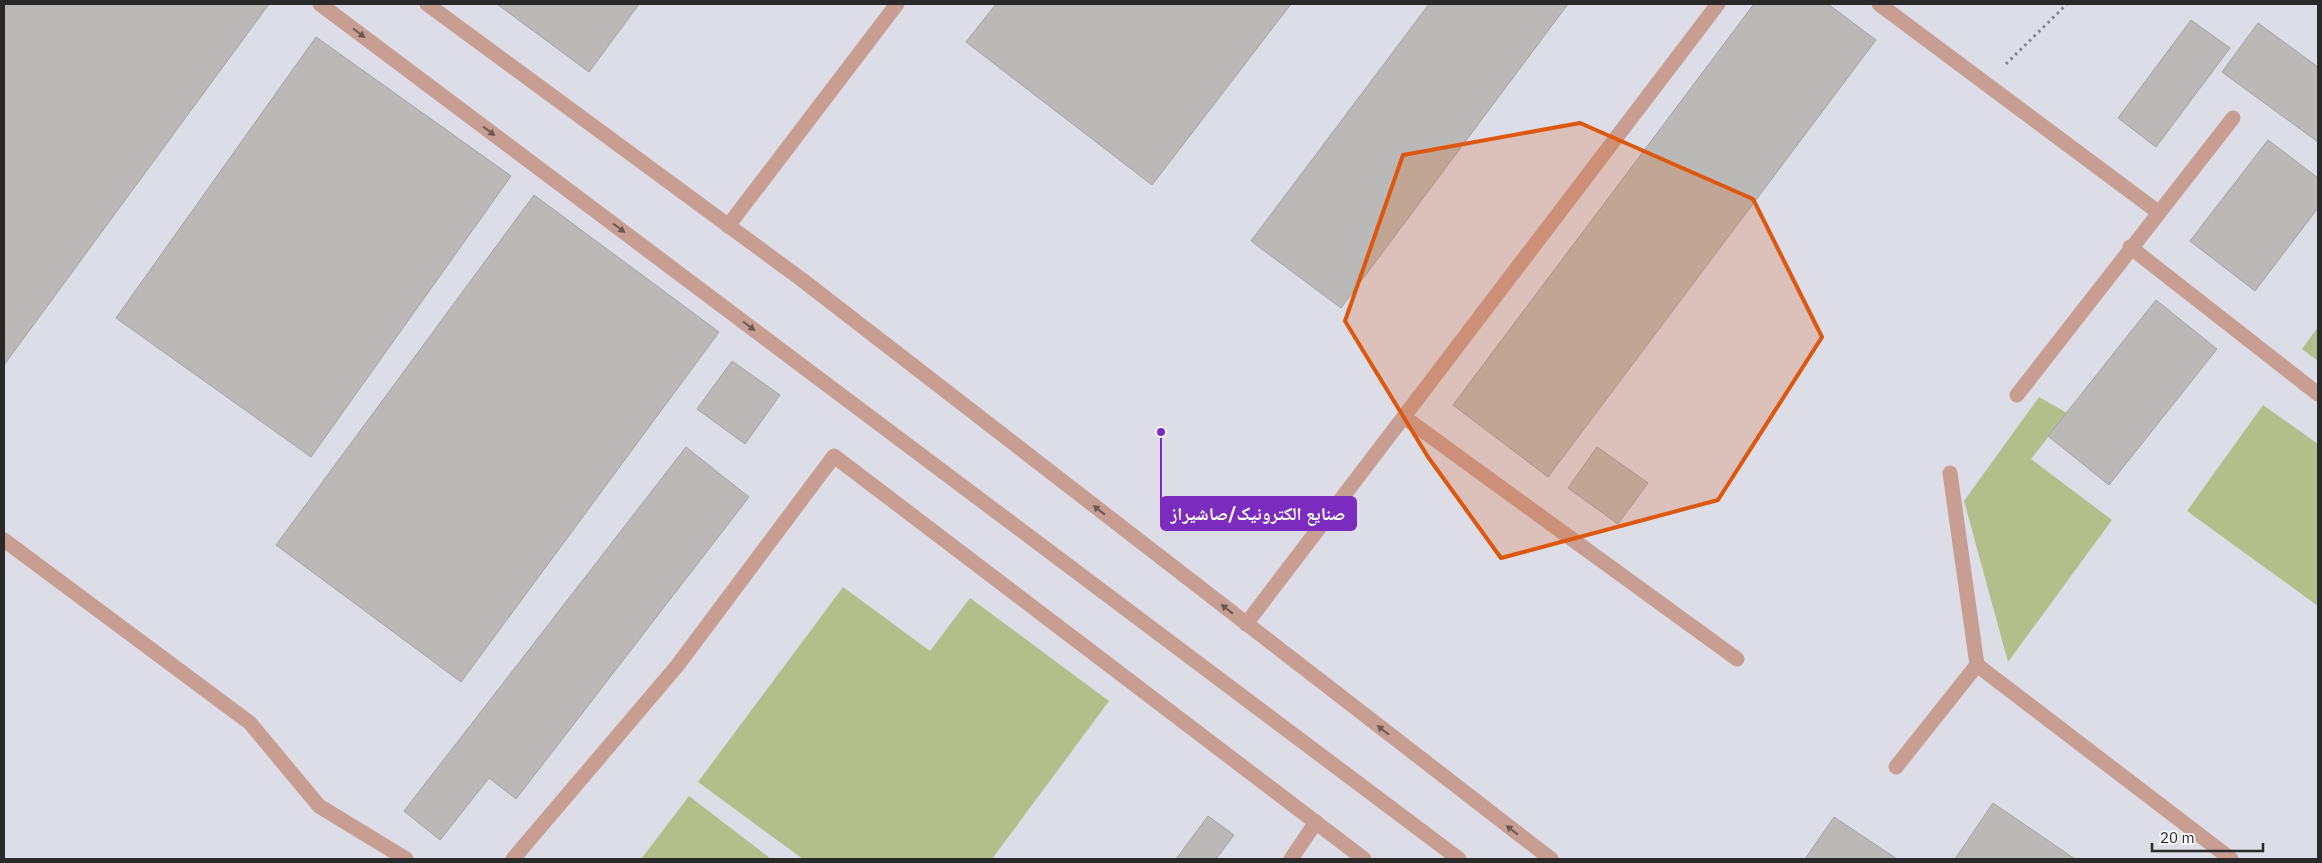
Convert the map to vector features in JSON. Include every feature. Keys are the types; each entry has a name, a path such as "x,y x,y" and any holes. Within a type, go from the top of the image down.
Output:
{"lane":[{"path":"320,4 1459,859"},
{"path":"427,4 809,285 1551,859"},
{"path":"728,226 897,4"},
{"path":"1246,624 1718,4"},
{"path":"1879,4 2158,212"},
{"path":"2017,395 2130,247 2233,118"},
{"path":"2130,247 2318,394"},
{"path":"1404,417 1738,659"},
{"path":"513,859 677,666 834,456 1364,859"},
{"path":"1950,473 1977,665 2231,859"},
{"path":"4,540 250,724 320,806 406,859"},
{"path":"1896,767 1977,665"},
{"path":"1291,859 1316,822"}],"path":[{"path":"1986,84 2067,4"}],"highlighted area":[{"path":"1580,123 1753,199 1822,337 1718,500 1501,558 1428,457 1345,321 1403,155"}],"shaded area":[{"path":"4,4 2318,4 2318,859 4,859"}],"green space":[{"path":"2318,327 2318,361 2302,349"},
{"path":"2039,397 2067,413 2031,459 2112,520 2008,662 1964,501"},
{"path":"2263,405 2318,444 2318,606 2187,511"},
{"path":"843,587 930,651 970,598 1109,701 992,859 803,859 698,782"},
{"path":"689,796 771,859 641,859"}],"building":[{"path":"4,4 269,4 4,365"},
{"path":"497,4 639,4 589,72"},
{"path":"996,4 1291,4 1152,185 966,42"},
{"path":"1429,4 1568,4 1341,308 1251,241"},
{"path":"1754,4 1828,4 1876,40 1548,477 1453,405"},
{"path":"2191,20 2230,48 2156,147 2118,118"},
{"path":"2258,23 2318,67 2318,142 2222,72"},
{"path":"316,37 511,176 311,457 116,318"},
{"path":"2268,140 2318,178 2318,208 2255,291 2190,241"},
{"path":"534,195 719,332 461,682 276,545"},
{"path":"2156,300 2217,349 2109,485 2048,436"},
{"path":"732,361 780,395 745,444 697,409"},
{"path":"686,447 749,497 516,799 489,778 440,840 404,811"},
{"path":"1597,447 1648,483 1618,524 1568,488"},
{"path":"1993,803 2075,859 1955,859"},
{"path":"1208,816 1234,835 1216,859 1176,859"},
{"path":"1834,817 1897,859 1805,859"}],"place":[{"name":"صنایع الکترونیک/صاشیراز","path":"1161,432"}]}
